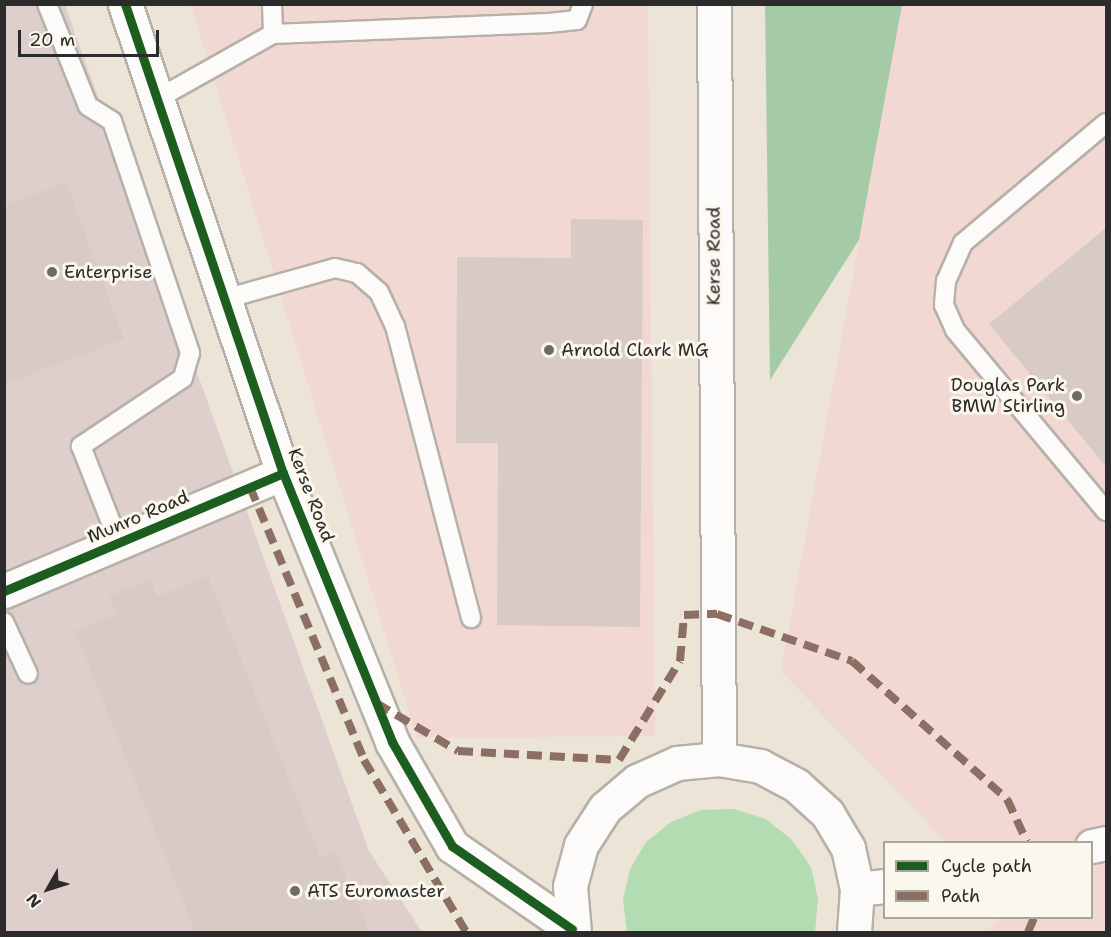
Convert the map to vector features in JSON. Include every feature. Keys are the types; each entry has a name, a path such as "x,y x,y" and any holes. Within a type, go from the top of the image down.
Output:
{"street":[{"name":"Kerse Road","path":"125,4 221,300 284,473 392,742 452,846 573,931"},
{"name":"Kerse Road","path":"714,4 719,759"},
{"name":"Munro Road","path":"4,591 284,473"},
{"path":"573,931 570,886 582,845 605,808 637,780 677,763 719,759 760,766 796,784 826,813 871,887 854,933"}],"lane":[{"path":"47,4 88,106 112,121 190,353 183,378 81,446 119,543"},
{"path":"272,4 273,34"},
{"path":"157,99 273,34 577,20 583,4"},
{"path":"1107,123 963,243 946,281 944,305 955,330 1107,511"},
{"path":"221,300 335,268 357,273 379,292 395,326 471,618"},
{"path":"4,622 28,674"}],"shaded area":[{"path":"5,5 65,5 369,851 422,932 5,932"},
{"path":"191,5 648,5 655,736 417,738"},
{"path":"902,5 1106,5 1106,932 989,932 998,919 1093,919 1093,841 945,841 781,672"}],"green space":[{"path":"765,5 902,5 859,240 770,380"},
{"path":"734,809 766,819 792,840 811,867 818,899 815,932 627,932 623,900 630,869 646,842 671,822 701,810"}],"building":[{"name":"Enterprise","path":"66,182 124,339 4,384 4,205"},
{"name":"Arnold Clark MG","path":"571,219 643,220 640,627 497,625 498,443 456,443 457,257 571,258"},
{"name":"Douglas Park BMW Stirling","path":"1107,227 1107,468 989,324"},
{"path":"208,576 320,857 335,850 370,933 196,933 75,631 116,614 109,596 151,579 157,597"}],"marked path":[{"path":"250,487 364,760 466,932"},
{"path":"376,703 458,751 619,760 680,661 684,615 717,614 852,661 1007,799 1027,841"},
{"path":"1028,932 1034,919"}],"cycle path":[{"path":"125,4 283,473 392,742 452,846 572,929"},
{"path":"4,591 283,473"}],"place":[{"name":"Enterprise","path":"52,272"},
{"name":"Arnold Clark MG","path":"549,350"},
{"name":"Douglas Park BMW Stirling","path":"1077,396"},
{"name":"ATS Euromaster","path":"295,891"}]}
